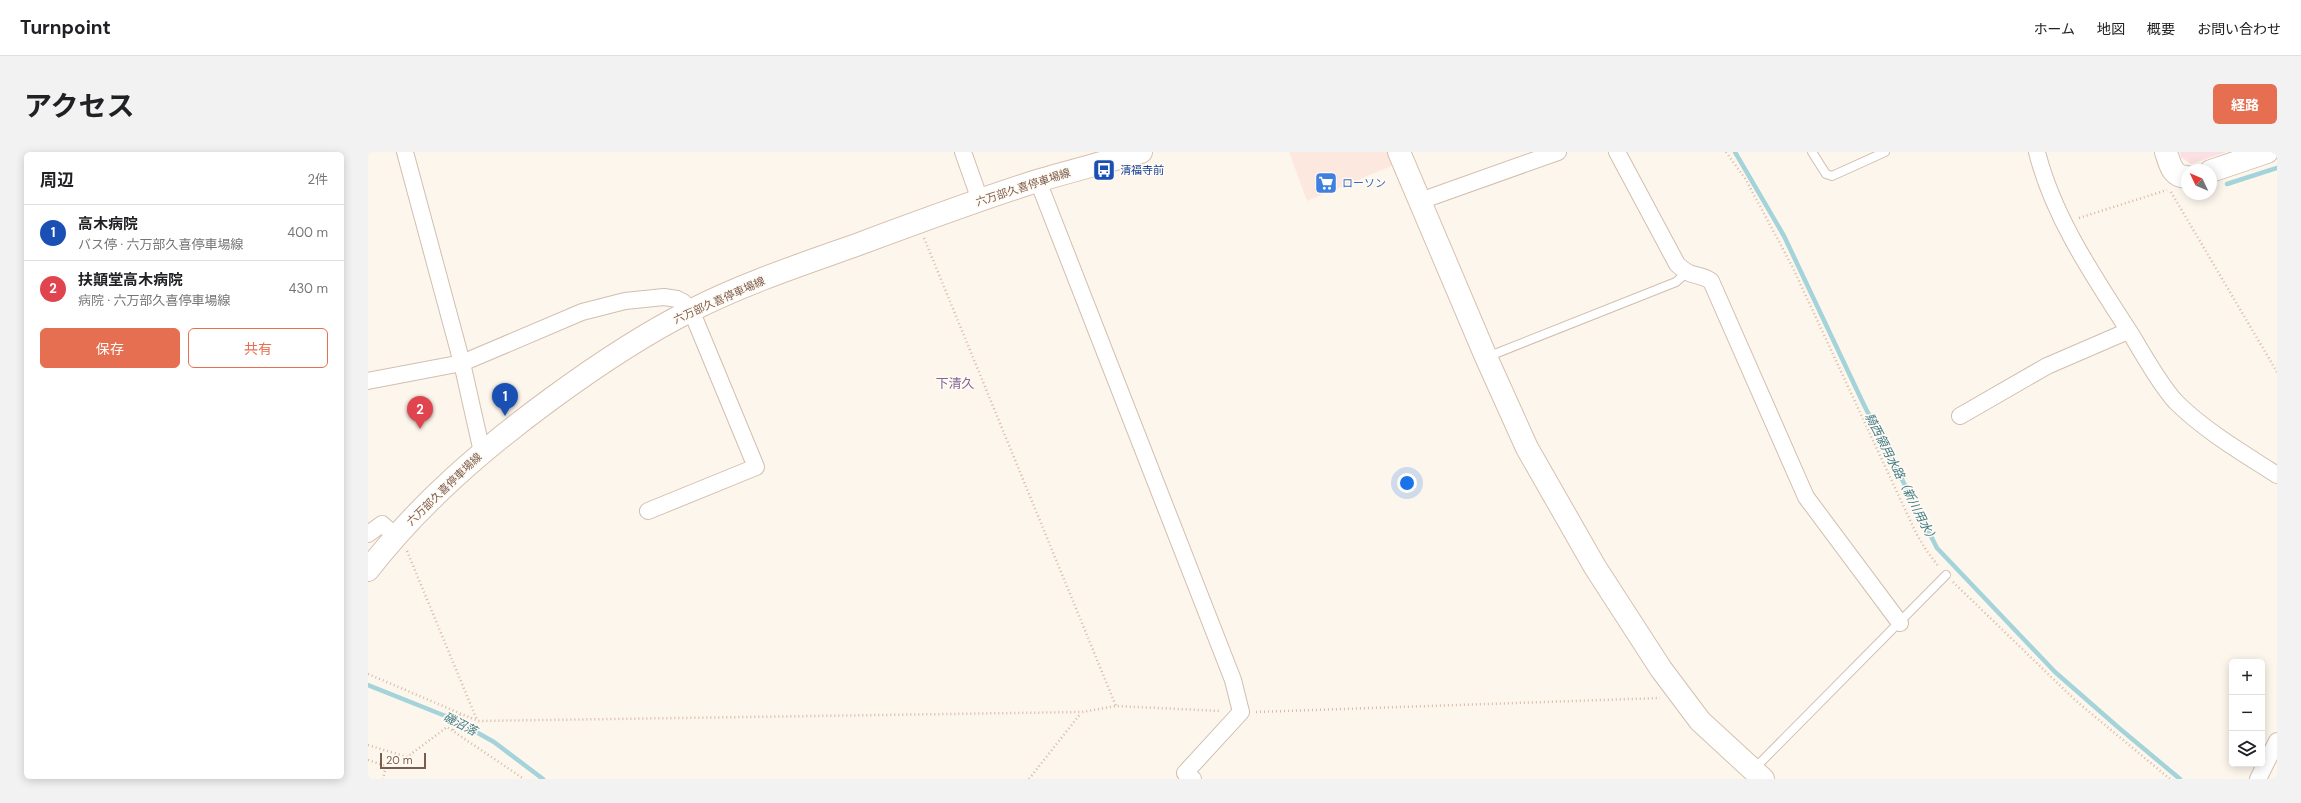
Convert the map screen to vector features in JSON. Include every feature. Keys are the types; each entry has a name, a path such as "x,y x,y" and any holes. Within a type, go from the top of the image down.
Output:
{"main road":[{"name":"六万部久喜停車場線","path":"368,570 396,536 451,479 482,452 570,385 626,346 691,310 736,290 980,200 1038,181 1141,152"},
{"path":"1399,152 1486,358 1527,448 1595,567 1661,669 1681,696 1700,720 1758,775"},
{"path":"2166,152 2171,168 2175,174 2181,176"},
{"path":"2217,169 2267,152"}],"street":[{"path":"405,152 462,363 482,452"},
{"path":"962,152 980,200"},
{"path":"1420,201 1558,152"},
{"path":"1617,152 1677,264 1686,273 1705,277 1711,281 1806,497 1900,623"},
{"path":"2036,152 2044,182 2099,284 2128,331 2175,401 2200,424 2277,475"},
{"path":"1038,181 1233,680 1241,712 1185,773 1193,779"},
{"path":"368,381 462,363 582,312 625,301 664,297 683,302 691,310 756,467 648,511"},
{"path":"1960,416 2047,366 2128,331"},
{"path":"368,534 382,524 396,536"},
{"path":"2258,779 2277,741"}],"lane":[{"path":"1812,152 1826,174 1832,176 1885,152"},
{"path":"1486,358 1676,282 1686,273"},
{"path":"1758,775 1946,575"}],"path":[{"path":"1726,152 1746,180 1792,266 1916,534 1926,550 1946,575 2075,700 2170,779"},
{"path":"2065,222 2170,189 2277,372"},
{"path":"918,222 1116,706"},
{"path":"396,536 406,551 478,721"},
{"path":"368,674 460,715 478,721 1082,712 1116,706 1241,712 1664,698 1681,696"},
{"path":"1029,779 1082,712"},
{"path":"454,728 460,715"},
{"path":"368,745 407,757 446,727 454,728 524,779"},
{"path":"368,760 386,766 383,779"}],"shaded area":[{"name":"ローソン","path":"1289,152 1389,152 1394,165 1307,201"},
{"path":"2180,152 2226,152 2191,164 2181,157"}],"waterway":[{"name":"騎西領用水路（新川用水）","path":"1735,152 1784,236 1864,405 1937,548 2055,672 2180,779"},
{"path":"2227,184 2277,168"},
{"name":"磯沼落","path":"368,685 453,719 494,742 543,779"}],"place":[{"name":"清福寺前","path":"1104,170"},
{"name":"ローソン","path":"1326,183"},
{"name":"高木病院","path":"505,416"},
{"name":"扶顛堂高木病院","path":"420,429"}],"district":[{"name":"下清久","path":"955,383"}]}
